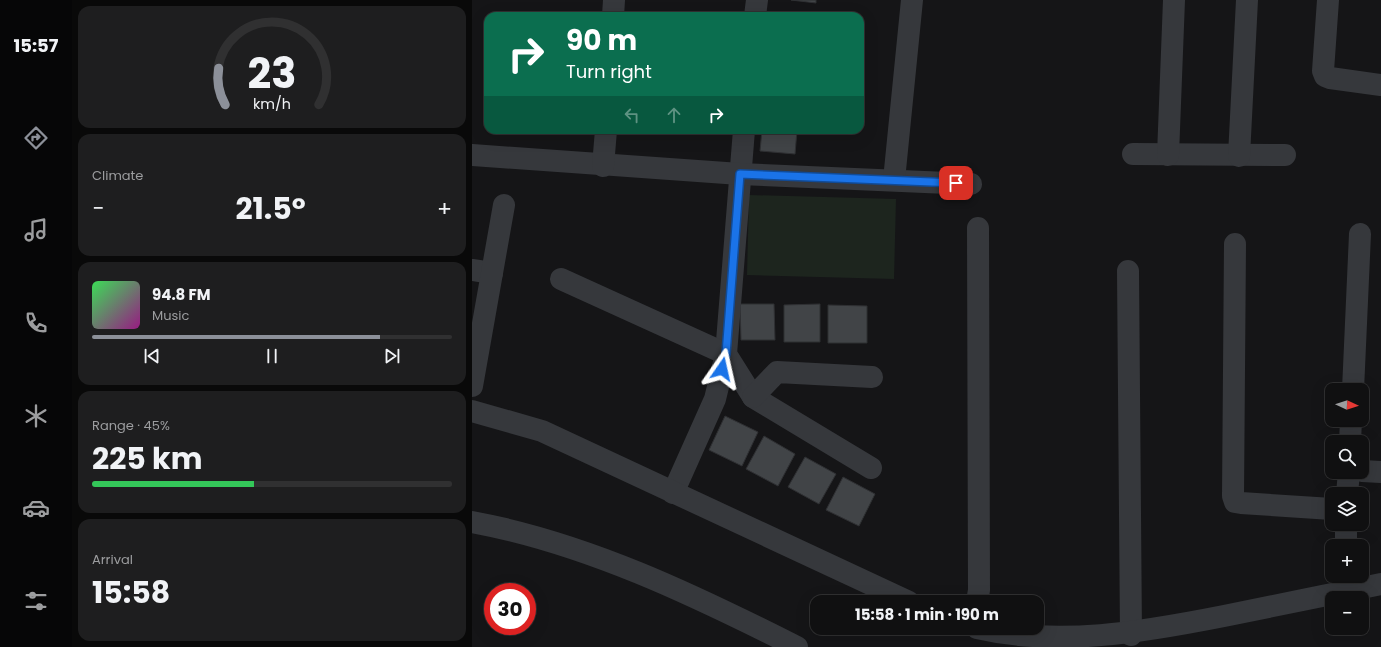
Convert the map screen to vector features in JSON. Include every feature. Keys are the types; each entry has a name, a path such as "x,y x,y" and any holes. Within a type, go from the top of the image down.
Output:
{"street":[{"path":"613,12 614,0"},
{"path":"756,12 757,0"},
{"path":"894,180 912,0"},
{"path":"1168,155 1174,0"},
{"path":"1239,156 1247,0"},
{"path":"1328,0 1323,71 1324,76 1381,85"},
{"path":"603,166 606,134"},
{"path":"674,493 715,400 726,354 744,134"},
{"path":"1133,154 1239,156 1285,155"},
{"path":"472,155 603,166 740,174 971,184"},
{"path":"472,386 482,271 504,205"},
{"path":"978,228 978,595"},
{"path":"1352,383 1360,234"},
{"path":"1235,244 1233,496 1235,502 1241,504 1325,509"},
{"path":"1128,271 1131,635"},
{"path":"561,279 726,354 753,397 871,468"},
{"path":"753,397 777,372 872,377"},
{"path":"472,411 542,431 894,595"},
{"path":"1369,471 1381,472"},
{"path":"472,522 505,528 591,555 684,592 797,647"},
{"path":"998,635 1040,643 1106,639 1131,635 1354,583 1381,584"}],"shaded area":[{"path":"749,195 896,199 894,279 747,275"}],"building":[{"path":"791,0 816,0 816,3"},
{"path":"762,134 797,134 795,154 760,151"},
{"path":"740,304 774,304 775,340 741,340"},
{"path":"820,304 820,342 784,342 784,305"},
{"path":"828,305 867,306 867,343 828,343"},
{"path":"725,416 758,432 742,466 709,450"},
{"path":"764,436 795,454 778,486 746,469"},
{"path":"805,457 836,474 819,504 788,487"},
{"path":"843,477 875,494 859,526 826,510"}],"route":[{"path":"722,369 726,354 740,174 956,183"}]}
